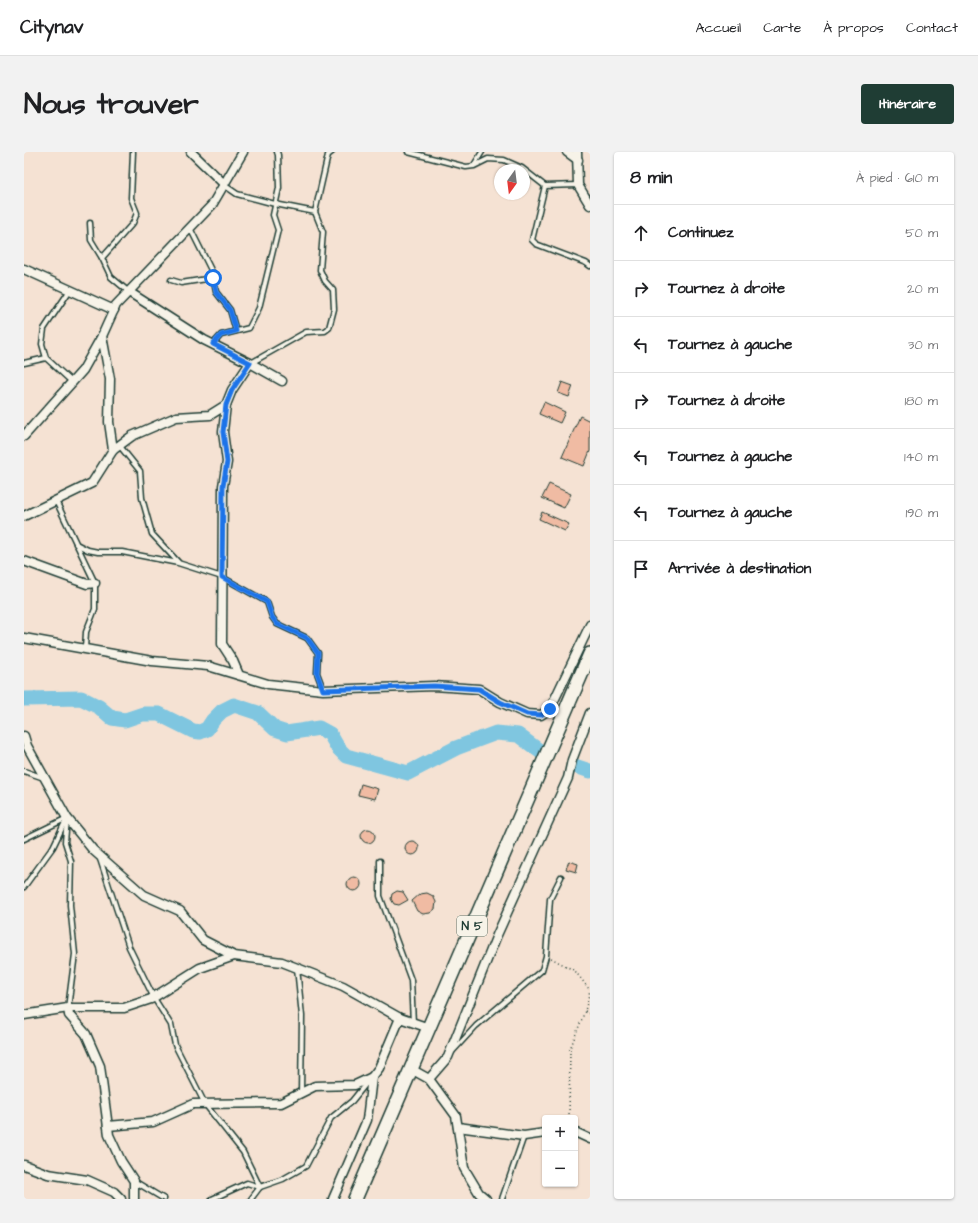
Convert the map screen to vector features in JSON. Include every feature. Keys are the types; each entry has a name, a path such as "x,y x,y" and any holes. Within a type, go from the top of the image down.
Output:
{"highway":[{"name":"N 5","path":"355,1199 590,654"}],"street":[{"path":"191,152 224,184"},
{"path":"24,436 83,370 102,336 116,305 212,205 243,152"},
{"path":"567,152 577,156 578,185 590,205"},
{"path":"24,269 114,310"},
{"path":"129,292 204,340 282,381"},
{"path":"102,336 110,379 109,422 116,448"},
{"path":"239,676 233,661 222,644 223,486 227,462 223,432 226,405 232,390 250,363"},
{"path":"24,516 92,483 116,448 132,436 176,417 210,415 226,405"},
{"path":"24,561 87,584 95,583"},
{"path":"24,638 152,661 208,666 268,684 323,690 434,686 479,689 500,702 527,714 541,715 550,709 590,625"},
{"path":"429,1079 448,1057 497,935 568,778 572,760 590,713"},
{"path":"24,736 27,746 67,818 93,850 144,895 180,911 203,940 234,956 282,962 343,986 400,1018 429,1028"},
{"path":"24,1016 68,1008 124,1008 154,998 200,968 234,956"},
{"path":"68,1008 69,1015 86,1034 100,1066 109,1135 121,1161 134,1181 134,1199"},
{"path":"108,1126 153,1122 193,1104 281,1103 315,1086 355,1085 372,1077 379,1068 400,1018"},
{"path":"411,1069 429,1079 456,1116 464,1168 479,1193 486,1199"},
{"path":"333,1199 367,1120 372,1077"},
{"path":"458,1127 524,1136 542,1133"},
{"path":"578,1133 590,1139"},
{"path":"24,1165 48,1174 87,1180 114,1192 121,1199"}],"lane":[{"path":"102,258 133,223 137,213 131,198 133,152"},
{"path":"213,344 221,335 249,328 259,308 278,230 273,215 280,188 277,152"},
{"path":"250,363 306,332 325,331 329,328 334,309 334,290 325,281 320,270 323,232 315,212 328,154 332,152"},
{"path":"408,152 466,167 474,166 488,159 504,160 522,168 544,186 578,185"},
{"path":"474,166 482,152"},
{"path":"224,184 237,194 315,212"},
{"path":"544,186 532,240 536,244 586,263 590,266"},
{"path":"90,223 91,240 111,277 129,292"},
{"path":"190,228 212,272 216,292 230,310 236,331"},
{"path":"171,280 181,283 213,278"},
{"path":"70,290 44,329 42,344 46,358 72,382"},
{"path":"24,363 46,358"},
{"path":"116,448 140,471 142,498 152,534 178,563"},
{"path":"56,501 95,583 95,609 86,632 84,649"},
{"path":"76,544 88,550 98,552 122,552 178,563 222,577 267,602 272,617 277,624 307,638 318,653 317,673 323,690"},
{"path":"24,771 45,778"},
{"path":"24,839 67,818"},
{"path":"24,888 53,847 67,818"},
{"path":"67,818 65,842 71,861 70,905 75,954 68,1008"},
{"path":"99,856 129,947 154,998 171,1025 175,1045 205,1104 243,1152 260,1187"},
{"path":"380,861 380,896 411,980 413,1023"},
{"path":"448,1057 476,1026 542,970 546,956 550,899 561,877"},
{"path":"297,968 302,1016 301,1093"},
{"path":"251,1199 260,1187 283,1179 306,1166 331,1118 352,1101 372,1077"},
{"path":"502,1199 524,1136"},
{"path":"134,1181 164,1199"},
{"path":"212,1199 247,1183 260,1187"}],"path":[{"path":"546,956 575,971 590,990 585,1011 570,1049 568,1115"},
{"path":"585,1011 590,1014"}],"building":[{"path":"562,382 573,386 569,397 558,393"},
{"path":"544,402 565,412 560,423 539,414"},
{"path":"580,416 590,421 590,451 584,466 562,457"},
{"path":"549,484 571,494 564,508 542,498"},
{"path":"542,512 569,524 565,531 539,519"},
{"path":"361,784 378,789 375,799 358,795"},
{"path":"365,829 371,829 375,833 375,839 371,843 365,843 361,839 361,833"},
{"path":"409,841 415,841 419,845 419,851 415,855 409,855 405,851 405,845"},
{"path":"569,861 578,864 576,872 566,869"},
{"path":"351,877 357,877 361,881 361,887 357,891 351,891 347,887 347,881"},
{"path":"397,891 403,892 408,900 399,905 394,904 391,899 392,894"},
{"path":"427,893 433,896 436,902 435,909 430,913 423,914 417,911 412,901 420,894"}],"waterway":[{"path":"24,699 81,698 99,707 112,718 125,720 143,714 159,714 193,731 200,732 207,729 222,711 234,705 258,713 275,729 287,733 319,728 330,734 338,748 346,756 408,773 456,748 496,733 518,735 541,752"},
{"path":"575,766 590,771"}],"route":[{"path":"213,278 216,292 230,310 236,331 221,335 213,344 250,363 232,390 226,405 223,432 227,462 223,486 222,577 267,602 272,617 277,624 307,638 318,653 317,673 323,690 434,686 479,689 500,702 527,714 541,715 550,709"}]}
